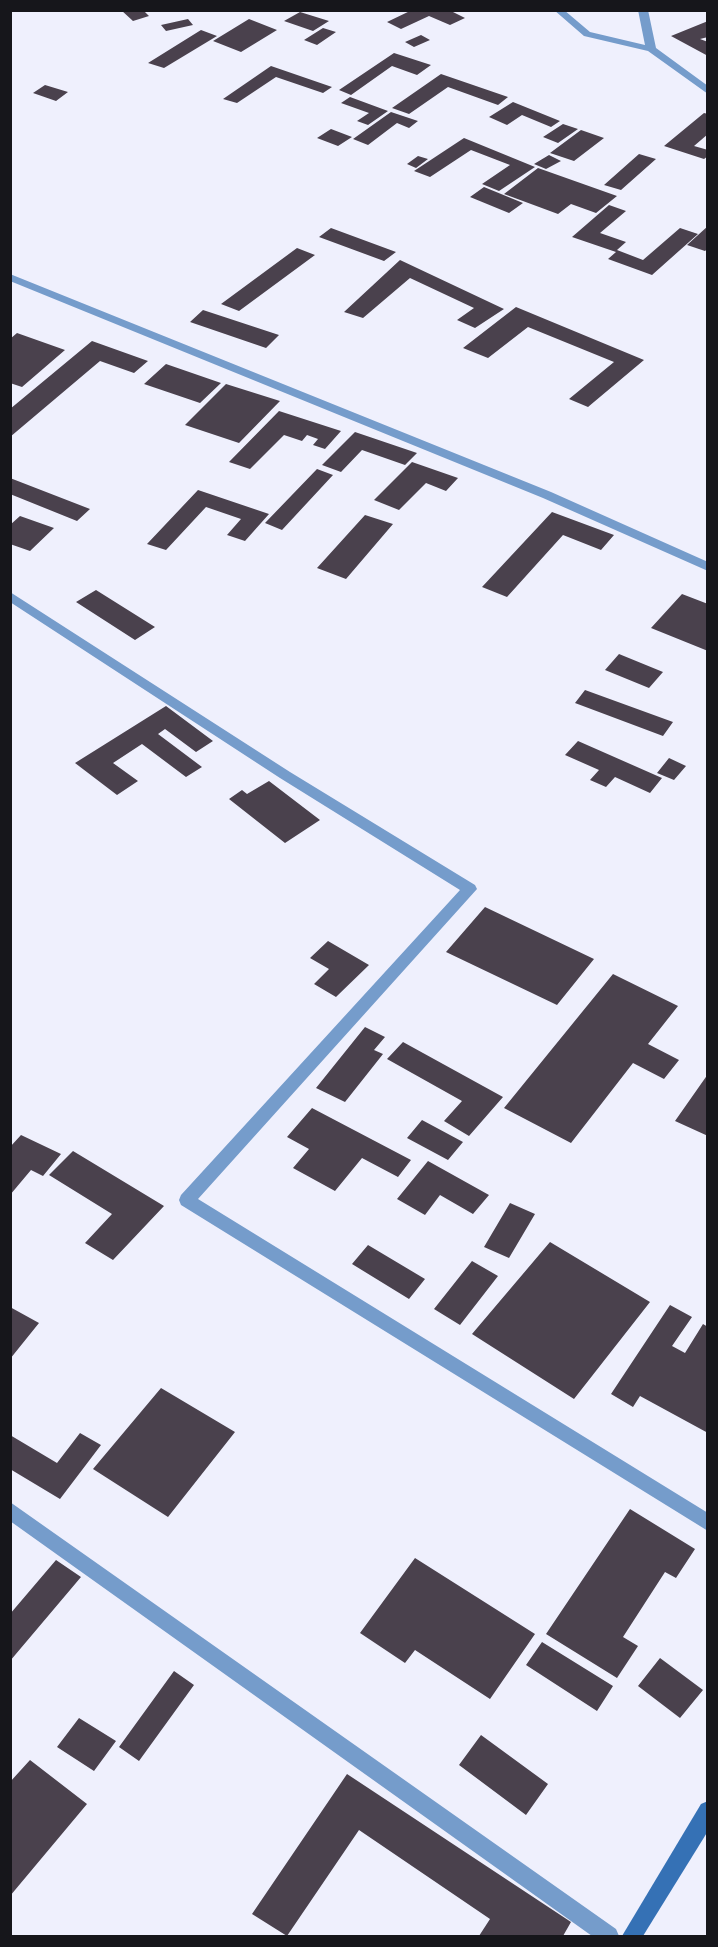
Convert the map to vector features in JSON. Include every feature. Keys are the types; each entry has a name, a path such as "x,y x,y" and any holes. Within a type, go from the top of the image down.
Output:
{"main road":[{"path":"632,1936 708,1811"}],"street":[{"path":"558,10 587,33 651,49 708,91"},
{"path":"643,10 651,49"},
{"path":"10,277 548,495 708,567"},
{"path":"10,596 285,775 470,890 187,1200 708,1523"},
{"path":"10,1510 609,1936"}],"building":[{"path":"121,10 143,10 149,16 133,21"},
{"path":"412,10 449,10 465,18 450,25 429,16 401,29 387,22"},
{"path":"300,12 329,21 313,31 284,21"},
{"path":"188,19 193,25 166,31 161,25"},
{"path":"249,19 277,30 241,52 213,41"},
{"path":"708,21 708,37 700,39 708,42 708,56 671,36"},
{"path":"323,28 336,32 317,45 304,40"},
{"path":"201,30 217,36 164,68 148,63"},
{"path":"421,35 430,40 414,47 405,42"},
{"path":"394,53 431,65 417,75 392,66 351,95 339,90"},
{"path":"271,66 332,87 323,93 276,77 237,103 223,99"},
{"path":"441,74 508,97 498,105 448,87 409,114 392,108"},
{"path":"45,85 68,92 56,101 33,93"},
{"path":"350,97 388,111 368,125 357,121 369,113 341,103"},
{"path":"513,102 560,121 551,127 522,115 507,125 489,117"},
{"path":"391,112 418,121 409,128 397,123 368,145 353,139"},
{"path":"704,113 708,114 708,134 694,146 708,150 708,156 704,159 664,146"},
{"path":"563,124 578,129 558,143 543,137"},
{"path":"331,129 352,137 338,146 317,138"},
{"path":"581,130 604,138 574,161 550,153"},
{"path":"464,138 535,167 499,191 482,184 510,165 471,150 430,177 414,171"},
{"path":"639,154 656,159 621,190 604,185"},
{"path":"549,155 561,161 546,169 534,164"},
{"path":"418,156 428,159 416,168 407,164"},
{"path":"538,168 617,196 596,213 571,204 558,214 504,194"},
{"path":"484,187 523,203 509,213 470,197"},
{"path":"609,205 626,211 600,233 626,242 617,250 643,260 680,228 698,234 652,275 608,259 616,252 572,237"},
{"path":"708,226 708,248 705,251 687,245"},
{"path":"331,228 396,252 384,261 319,237"},
{"path":"297,248 315,255 239,311 221,304"},
{"path":"400,260 504,309 475,328 457,320 474,308 410,278 363,318 344,312"},
{"path":"516,307 644,360 588,407 569,399 614,362 528,327 488,358 463,348"},
{"path":"203,310 279,335 266,348 190,322"},
{"path":"17,333 65,350 22,387 10,383 10,339"},
{"path":"92,341 148,361 134,373 100,361 10,437 10,409"},
{"path":"166,364 221,383 200,403 144,384"},
{"path":"226,384 280,401 239,443 185,425"},
{"path":"279,411 341,431 325,449 313,445 318,439 307,435 302,441 284,435 250,469 229,462"},
{"path":"355,432 417,453 405,465 362,450 341,472 322,465"},
{"path":"412,462 458,478 446,491 426,483 399,510 374,500"},
{"path":"317,469 333,475 282,530 265,523"},
{"path":"10,478 90,509 77,521 10,494"},
{"path":"198,490 269,514 245,541 227,535 241,519 206,507 166,550 147,544"},
{"path":"552,512 614,535 601,550 563,535 507,597 482,587"},
{"path":"365,515 393,524 346,579 317,568"},
{"path":"20,516 54,528 30,551 10,544 10,525"},
{"path":"96,590 155,627 135,640 76,602"},
{"path":"682,594 708,604 708,651 651,628"},
{"path":"619,654 663,672 649,688 605,670"},
{"path":"585,690 673,722 663,736 575,703"},
{"path":"166,706 213,741 196,752 165,729 158,734 202,767 186,777 142,744 113,763 138,781 117,795 75,763"},
{"path":"578,741 662,778 650,793 615,777 606,787 590,780 599,770 565,755"},
{"path":"669,758 686,766 674,780 657,773"},
{"path":"269,781 320,820 285,843 229,799 242,790 247,794"},
{"path":"485,907 594,959 557,1005 446,952"},
{"path":"328,941 369,965 336,997 314,984 329,969 310,958"},
{"path":"613,974 678,1006 648,1044 679,1060 664,1079 633,1063 571,1143 504,1108"},
{"path":"365,1027 385,1037 374,1050 383,1054 345,1102 316,1088"},
{"path":"403,1042 503,1097 469,1136 444,1121 462,1101 387,1059"},
{"path":"708,1074 708,1136 675,1121"},
{"path":"312,1108 411,1160 398,1177 362,1158 335,1191 293,1168 309,1149 287,1137"},
{"path":"422,1120 463,1142 448,1160 407,1138"},
{"path":"21,1135 61,1154 43,1176 31,1170 10,1195 10,1147"},
{"path":"73,1151 164,1206 113,1260 85,1243 112,1214 49,1175"},
{"path":"428,1161 489,1195 473,1214 440,1195 425,1215 397,1199"},
{"path":"510,1203 535,1214 509,1258 484,1247"},
{"path":"550,1242 650,1302 574,1399 472,1334"},
{"path":"368,1245 425,1279 409,1299 352,1264"},
{"path":"472,1261 498,1276 460,1325 434,1309"},
{"path":"670,1305 692,1317 672,1346 685,1353 703,1324 708,1327 708,1433 640,1396 633,1407 611,1394"},
{"path":"10,1307 39,1323 10,1359"},
{"path":"161,1388 235,1432 168,1517 93,1469"},
{"path":"80,1433 101,1445 60,1499 10,1469 10,1435 57,1463"},
{"path":"630,1509 695,1549 676,1578 665,1572 623,1637 638,1646 617,1678 546,1634"},
{"path":"415,1558 535,1634 490,1699 415,1650 405,1663 360,1633"},
{"path":"56,1560 81,1577 10,1661 10,1614"},
{"path":"542,1642 613,1686 597,1711 526,1665"},
{"path":"660,1658 703,1690 680,1718 638,1686"},
{"path":"174,1671 194,1685 139,1761 119,1747"},
{"path":"79,1718 116,1741 94,1771 57,1747"},
{"path":"481,1735 548,1784 526,1815 459,1765"},
{"path":"30,1760 87,1804 10,1896 10,1782"},
{"path":"347,1774 571,1922 563,1936 479,1936 490,1919 359,1830 287,1936 252,1914"}]}
